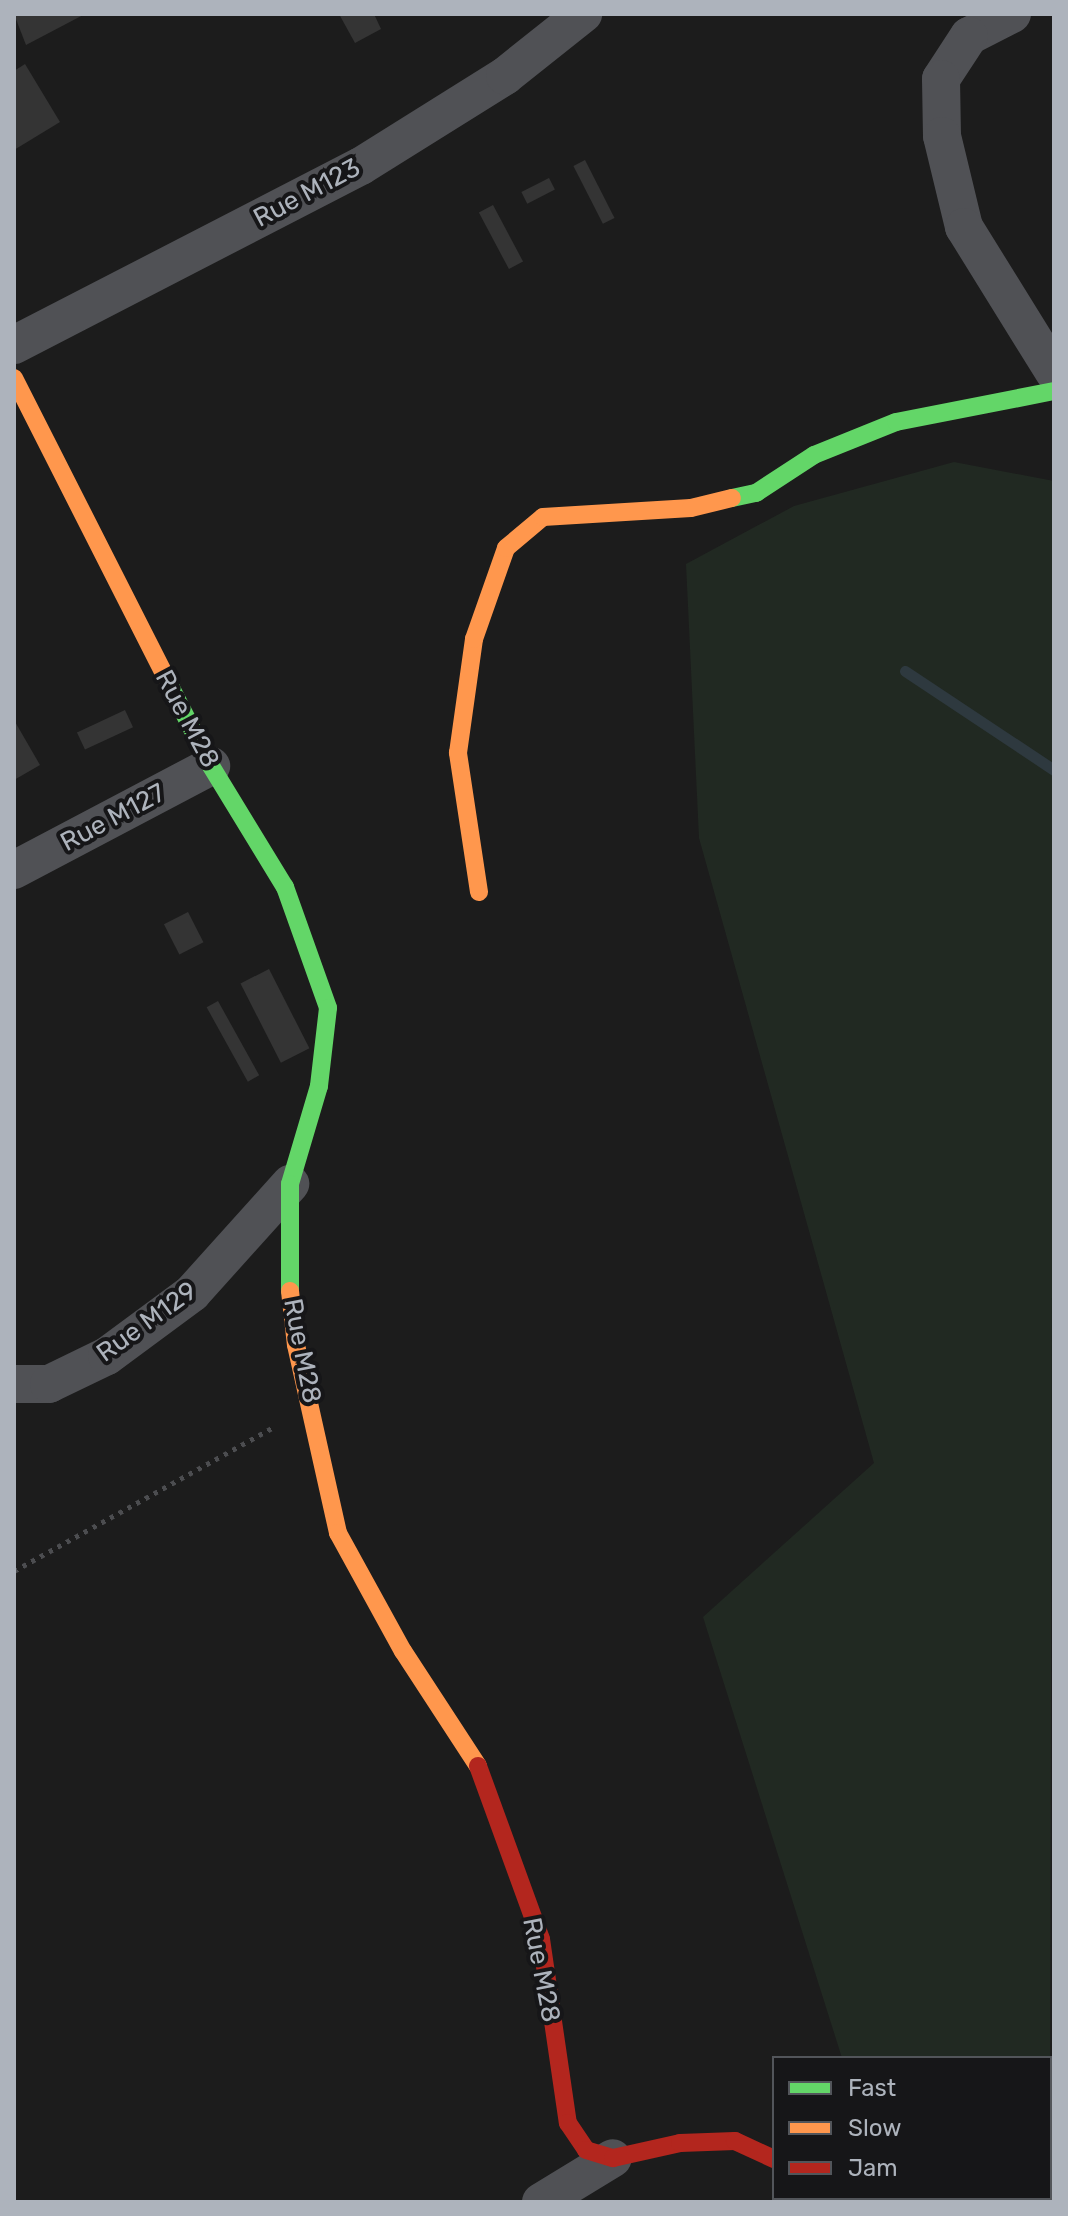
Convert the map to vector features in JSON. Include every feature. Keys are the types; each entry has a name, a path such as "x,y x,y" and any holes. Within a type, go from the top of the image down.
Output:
{"street":[{"name":"Rue M123","path":"14,345 361,166 505,76 583,14"},
{"path":"1012,14 969,36 941,79 942,136 964,227 1054,372"},
{"name":"Rue M28","path":"14,378 211,766 285,887 328,1008 319,1086 290,1184 288,1274 296,1345 338,1533 403,1651 456,1727 483,1776 541,1939 568,2123 586,2150 613,2158"},
{"path":"479,892 458,753 474,639 506,548 543,517 691,508 756,493 814,455 896,422 1054,391"},
{"name":"Rue M127","path":"14,870 211,766"},
{"name":"Rue M129","path":"14,1384 49,1384 107,1356 192,1293 290,1184"},
{"path":"541,2202 613,2158 680,2143 735,2141 772,2158"}],"path":[{"path":"14,1571 312,1406"}],"shaded area":[{"path":"954,462 1054,481 1050,2056 841,2056 703,1617 874,1463 699,838 686,564 794,506"}],"building":[{"path":"14,14 85,14 26,45"},
{"path":"339,14 374,14 381,29 355,43"},
{"path":"25,64 60,122 14,150 14,71"},
{"path":"585,160 615,218 603,224 573,166"},
{"path":"549,178 555,190 527,204 521,192"},
{"path":"493,205 523,262 509,269 479,213"},
{"path":"125,710 133,727 85,750 77,732"},
{"path":"14,720 40,765 14,780"},
{"path":"188,912 203,942 179,955 164,924"},
{"path":"269,969 309,1048 281,1063 240,984"},
{"path":"218,1001 259,1075 248,1082 207,1007"}],"waterway":[{"path":"905,671 1054,770"}],"traffic: fast":[{"path":"732,498 756,493 814,455 896,422 1054,391"},
{"path":"168,682 211,766 285,887 328,1008 319,1086 290,1184 290,1291"}],"traffic: slow":[{"path":"14,378 168,682"},
{"path":"479,892 458,753 474,639 506,548 543,517 691,508 732,498"},
{"path":"290,1291 296,1345 338,1533 403,1651 478,1766"}],"traffic: jam":[{"path":"478,1766 541,1939 568,2123 586,2150 613,2158 680,2143 735,2141 772,2158"}]}
